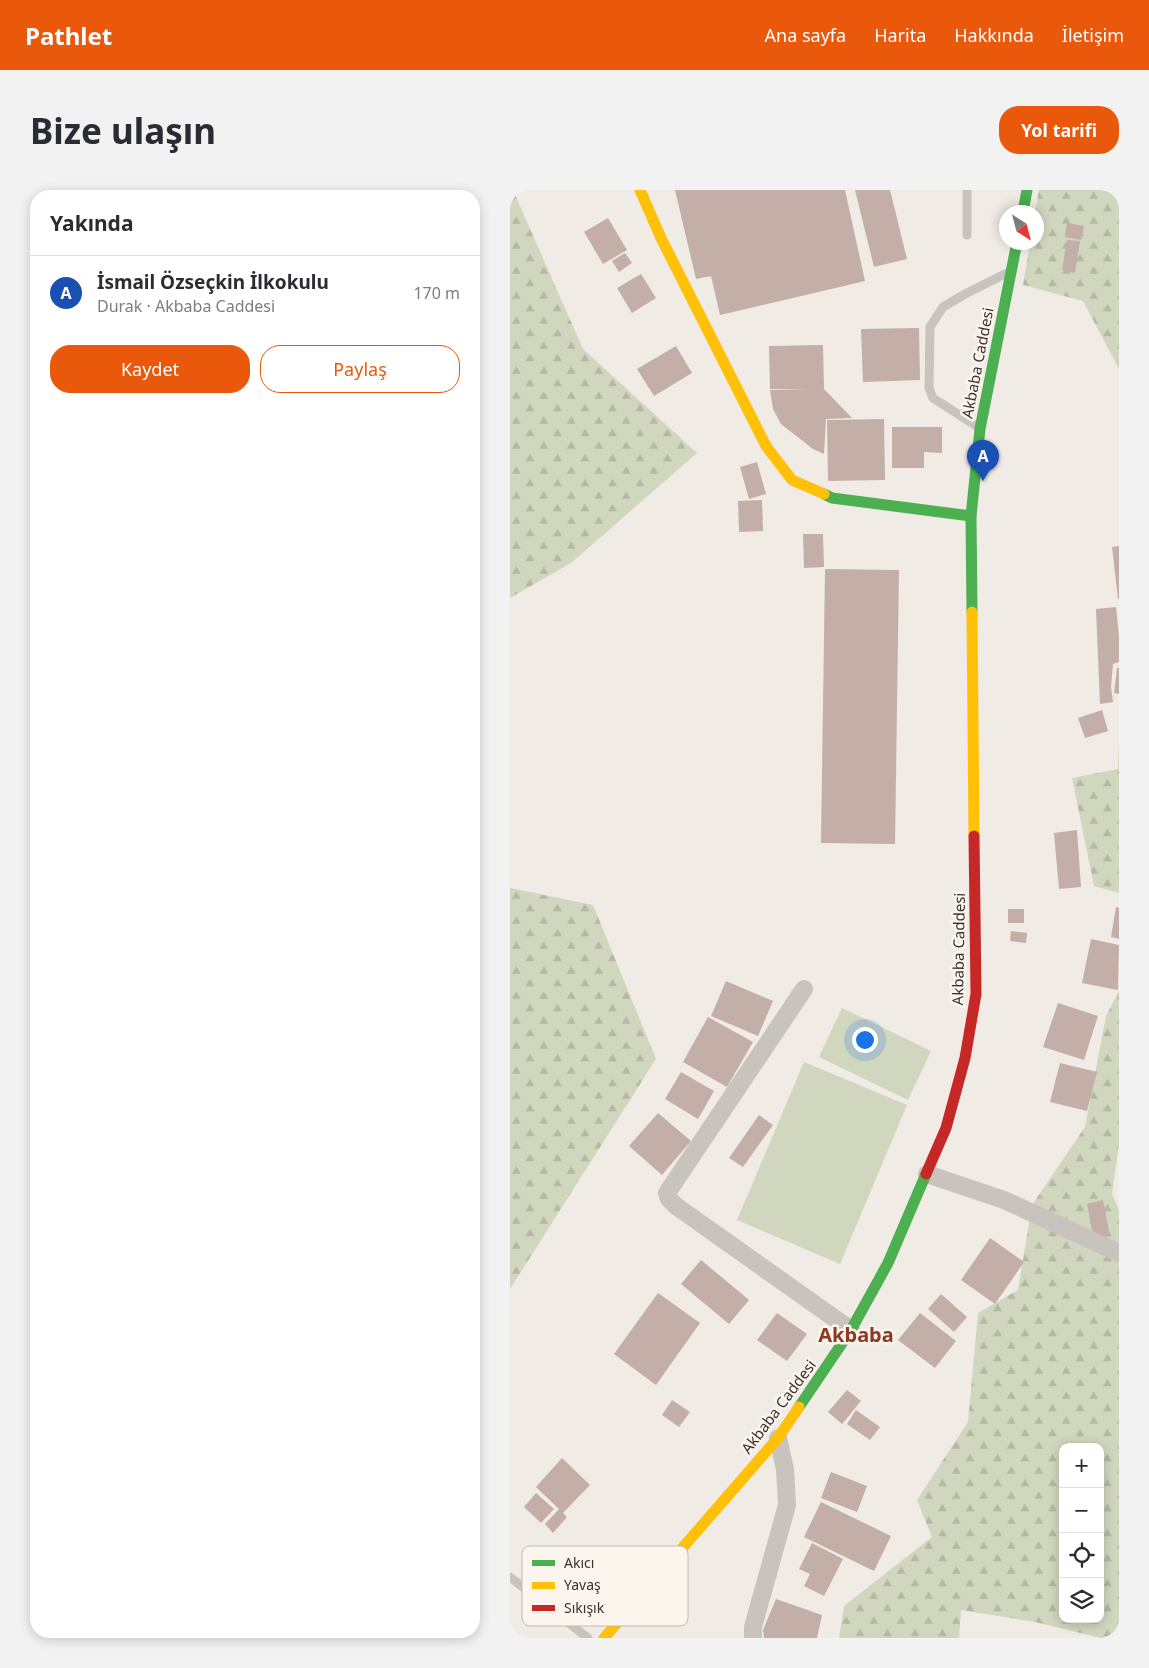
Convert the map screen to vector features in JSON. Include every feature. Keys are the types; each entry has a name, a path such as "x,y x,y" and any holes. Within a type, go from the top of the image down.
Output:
{"main road":[{"path":"640,190 661,238 766,446 792,480 832,498 971,516"},
{"path":"1024,205 1027,190"},
{"name":"Akbaba Caddesi","path":"684,1546 778,1438 851,1330 888,1263 927,1174 946,1128 963,1067 976,994 971,516 980,429 1016,250"},
{"name":"Akbaba Caddesi","path":"604,1638 614,1626"}],"street":[{"path":"804,989 667,1193 669,1199 676,1206 851,1330"},
{"path":"927,1174 1004,1200 1119,1253"},
{"path":"753,1638 753,1627 787,1505 785,1469 778,1438"}],"lane":[{"path":"967,190 967,235"},
{"path":"980,429 933,398 929,388 930,327 943,307 1012,271"},
{"path":"510,1577 522,1586"},
{"path":"573,1626 588,1638"}],"green space":[{"path":"510,190 515,190 516,197 583,349 697,453 571,563 510,598"},
{"path":"1039,190 1119,190 1119,369 1083,301 1023,285 1029,250 1044,250 1044,205 1036,205"},
{"path":"1119,741 1119,893 1094,886 1072,778 1118,769"},
{"path":"510,888 593,905 656,1059 510,1289"},
{"path":"1119,991 1119,1144 1112,1194 1119,1210 1119,1638 1101,1638 1035,1622 961,1610 959,1638 839,1638 844,1606 932,1537 917,1500 968,1422 978,1313 1018,1290 1032,1205 1085,1127 1106,1016"},
{"path":"842,1008 931,1051 908,1100 819,1057"},
{"path":"804,1062 907,1105 840,1264 737,1220"}],"building":[{"path":"675,190 845,190 865,281 720,315 711,276 696,279"},
{"path":"855,190 890,190 907,259 874,267"},
{"path":"608,218 627,250 603,264 584,232"},
{"path":"1067,223 1084,226 1081,240 1065,237"},
{"path":"1067,240 1080,241 1075,273 1062,270"},
{"path":"625,253 632,263 619,272 612,261"},
{"path":"641,274 656,298 632,313 617,288"},
{"path":"919,328 920,380 863,382 861,329"},
{"path":"823,345 824,389 852,418 826,419 824,454 813,449 781,424 773,409 770,390 809,389 770,389 769,346"},
{"path":"676,346 692,373 654,396 637,369"},
{"path":"884,419 885,480 828,481 827,420"},
{"path":"892,427 942,427 942,453 924,452 924,468 892,468"},
{"path":"757,462 766,494 749,499 740,467"},
{"path":"762,500 763,531 739,532 738,501"},
{"path":"803,534 823,534 824,567 804,568"},
{"path":"1119,546 1119,599 1118,599 1112,547"},
{"path":"825,569 899,570 895,844 821,843"},
{"path":"1116,607 1119,662 1113,664 1111,687 1113,702 1100,704 1096,609"},
{"path":"1117,668 1119,668 1119,694 1114,693"},
{"path":"1102,710 1108,731 1085,738 1078,718"},
{"path":"1077,830 1081,887 1059,889 1054,833"},
{"path":"1116,907 1119,908 1119,939 1111,937"},
{"path":"1008,909 1024,909 1024,923 1008,923"},
{"path":"1011,931 1027,933 1026,943 1010,941"},
{"path":"1091,939 1119,945 1118,990 1082,983"},
{"path":"726,981 773,1001 758,1036 711,1016"},
{"path":"1058,1003 1098,1016 1084,1060 1043,1047"},
{"path":"708,1017 753,1042 727,1087 683,1062"},
{"path":"1060,1063 1097,1072 1087,1111 1050,1102"},
{"path":"681,1072 714,1091 698,1119 665,1099"},
{"path":"658,1113 691,1141 662,1175 629,1146"},
{"path":"759,1115 773,1125 743,1167 729,1158"},
{"path":"1103,1200 1110,1236 1094,1240 1087,1204"},
{"path":"990,1238 1024,1262 995,1304 961,1280"},
{"path":"701,1260 749,1300 729,1324 681,1284"},
{"path":"658,1293 700,1323 656,1385 614,1354"},
{"path":"941,1294 967,1317 954,1332 928,1309"},
{"path":"777,1313 807,1334 787,1361 757,1340"},
{"path":"920,1313 956,1341 935,1368 898,1340"},
{"path":"847,1390 861,1401 842,1424 828,1412"},
{"path":"672,1400 690,1412 679,1427 662,1415"},
{"path":"856,1410 880,1427 870,1440 847,1424"},
{"path":"562,1458 590,1485 563,1513 567,1517 553,1533 545,1524 559,1509 536,1487"},
{"path":"831,1472 867,1486 857,1512 821,1498"},
{"path":"536,1493 554,1509 541,1523 524,1507"},
{"path":"821,1502 891,1536 874,1571 804,1537"},
{"path":"812,1543 843,1559 824,1596 804,1586 810,1574 799,1569"},
{"path":"776,1599 822,1615 817,1638 764,1638 763,1630"}],"traffic: fast":[{"path":"1024,205 1027,190"},
{"path":"972,612 971,516 980,429 1015,250"},
{"path":"824,494 832,498 971,516"},
{"path":"799,1407 851,1330 888,1263 926,1174"}],"traffic: slow":[{"path":"640,190 661,238 766,446 792,480 824,494"},
{"path":"972,612 974,836"},
{"path":"684,1546 778,1438 799,1407"},
{"path":"604,1638 614,1626"}],"traffic: jam":[{"path":"926,1174 946,1128 965,1058 976,994 974,836"}],"place":[{"name":"İsmail Özseçkin İlkokulu","path":"983,481"}],"district":[{"name":"Akbaba","path":"856,1335"}]}
